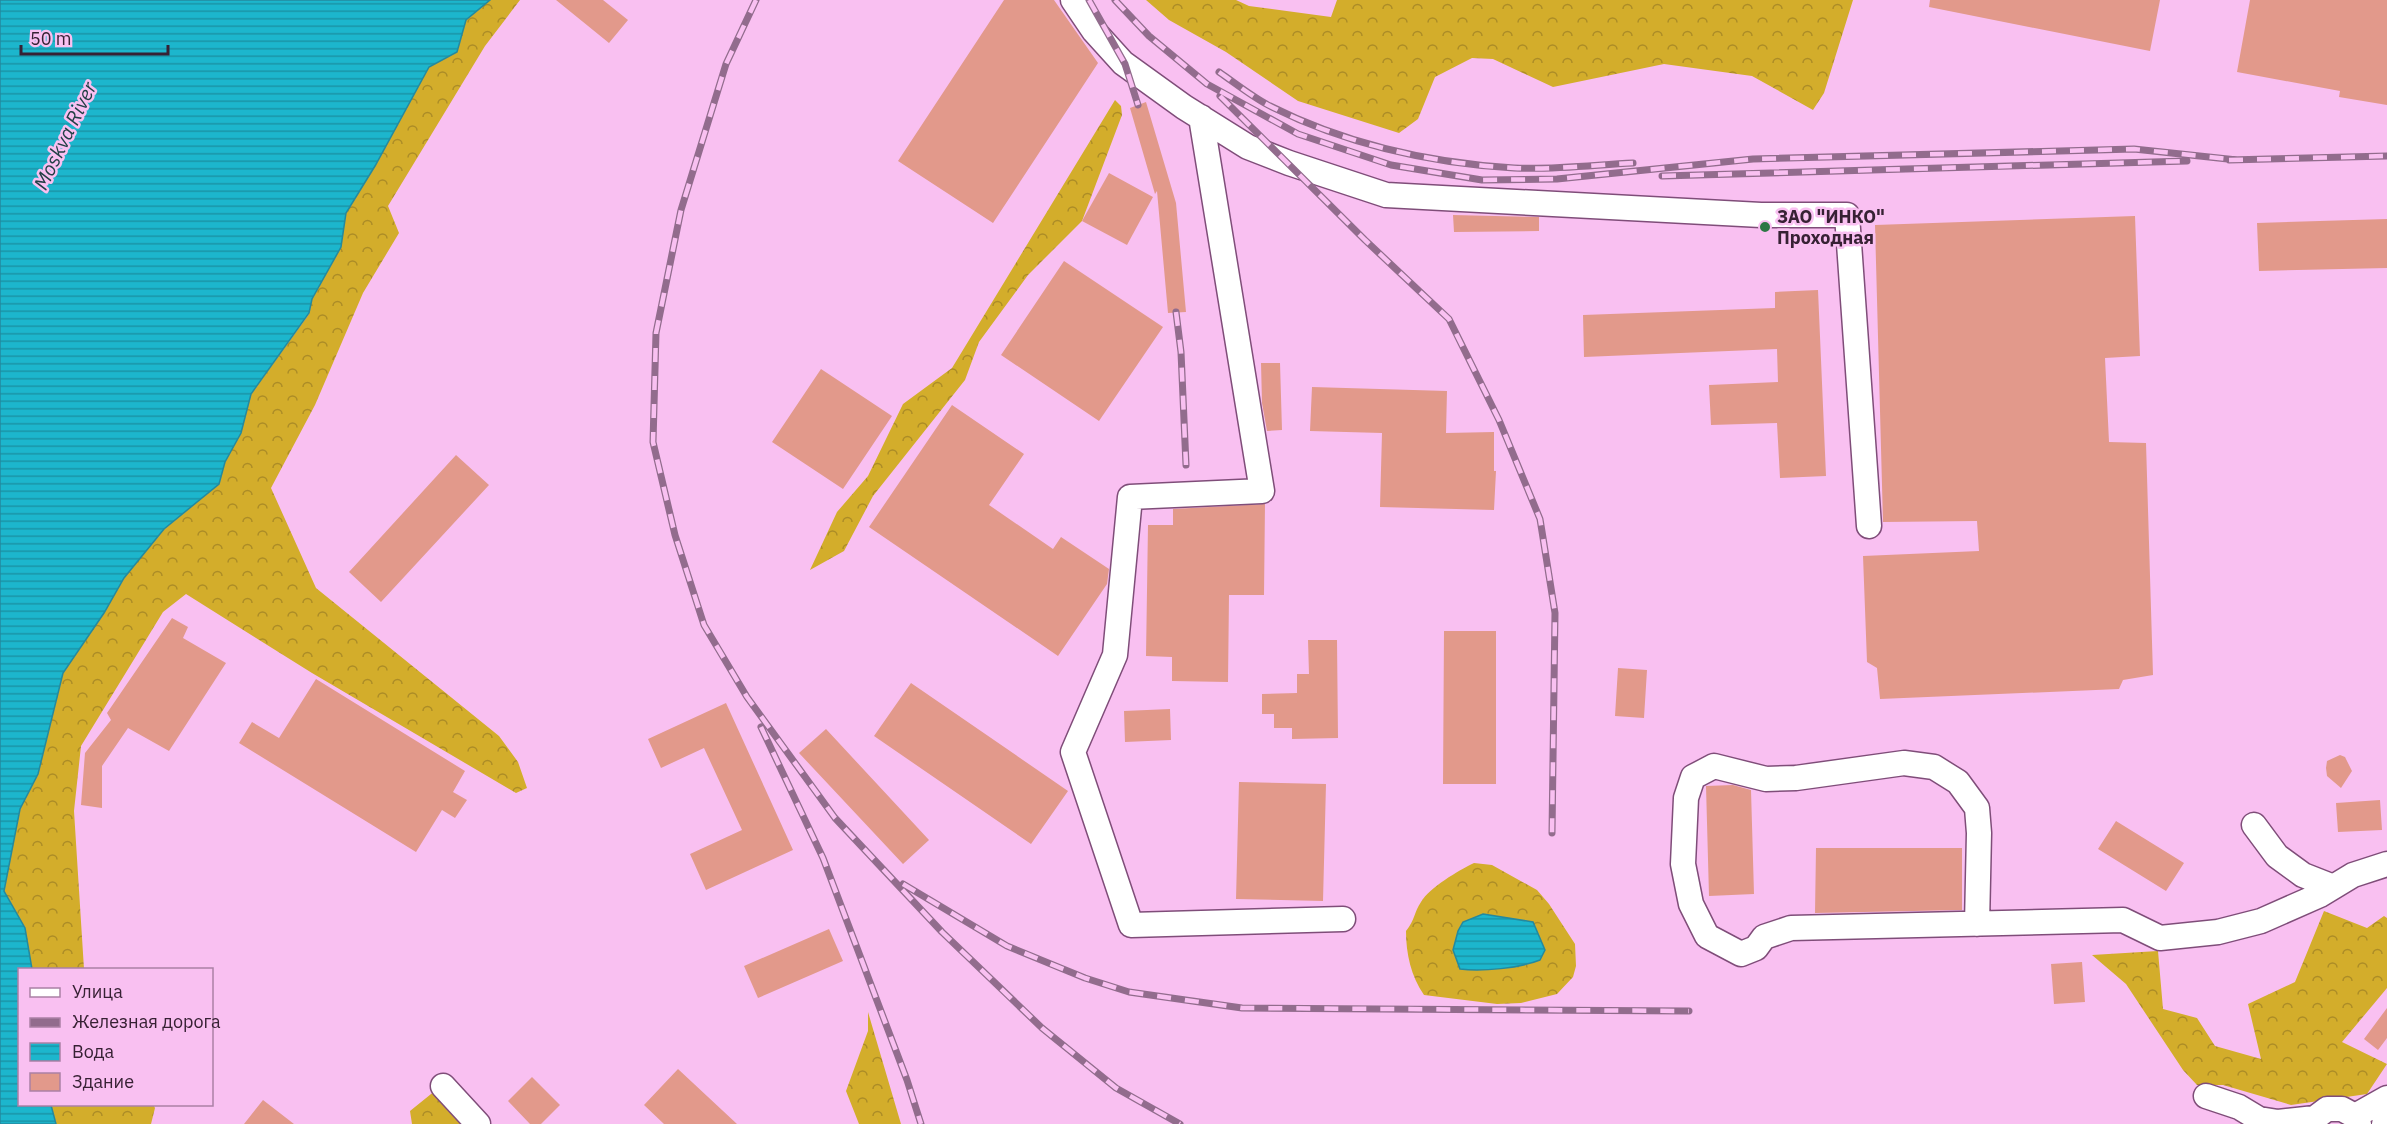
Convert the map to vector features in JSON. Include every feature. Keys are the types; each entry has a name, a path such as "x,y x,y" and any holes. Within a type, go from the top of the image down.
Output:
{"street":[{"path":"1073,0 1094,31 1123,63 1248,147 1288,163 1386,195 1761,215 1847,215 1869,526"},
{"path":"1201,117 1262,491 1130,497 1115,655 1073,752 1131,925 1343,919"},
{"path":"1977,924 1979,833 1977,808 1958,782 1934,766 1904,764 1796,778 1766,779 1714,766 1693,777 1686,798 1683,864 1691,904 1707,936 1741,954 1756,948 1764,936 1791,928 1977,924 2123,920 2160,938 2217,932 2261,921 2319,895 2353,874 2387,864"},
{"path":"2254,825 2277,856 2303,875 2331,886"},
{"path":"443,1086 478,1124"},
{"path":"2206,1096 2239,1107 2259,1119 2278,1122 2314,1121 2327,1110 2342,1108 2357,1120 2387,1098"},
{"path":"2384,1124 2387,1120"}],"green space":[{"path":"490,0 520,0 485,46 388,206 399,233 363,293 315,405 271,488 316,588 499,736 518,762 527,788 516,793 312,673 186,594 163,612 81,746 74,811 84,968 32,968 25,928 4,891 20,809 38,774 63,673 104,613 124,578 164,529 219,484 225,462 241,433 251,394 309,314 312,299 341,247 346,213 375,166 429,67 457,52 466,20"},
{"path":"1146,0 1236,0 1249,6 1331,17 1337,0 1853,0 1824,93 1813,110 1752,76 1664,64 1553,87 1493,59 1472,58 1435,77 1418,119 1399,133 1298,101 1226,52 1169,20"},
{"path":"1115,100 1121,106 1122,115 1082,221 1028,275 979,342 965,380 873,496 844,551 810,570 837,512 868,476 903,404 952,368"},
{"path":"1474,863 1492,865 1537,890 1575,944 1576,966 1573,977 1557,994 1521,1003 1497,1004 1424,995 1410,965 1406,931 1425,896 1438,885"},
{"path":"2324,911 2367,928 2384,916 2387,918 2387,988 2342,1042 2387,1064 2367,1094 2291,1105 2223,1085 2197,1085 2183,1070 2126,984 2092,955 2158,951 2163,1009 2197,1018 2215,1046 2261,1059 2248,1004 2295,982"},
{"path":"868,1012 901,1124 859,1124 846,1091 868,1031"},
{"path":"436,1090 466,1124 412,1124 410,1111"},
{"path":"51,1106 154,1106 155,1108 151,1124 56,1124"}],"water":[{"name":"Moskva River","path":"0,0 490,0 466,20 457,52 429,67 375,166 346,213 341,247 312,299 309,313 251,394 241,433 225,462 219,484 164,529 124,578 104,613 63,673 38,774 20,809 4,891 25,928 32,968 18,968 18,1106 51,1106 56,1124 0,1124"},
{"path":"1483,914 1533,922 1545,950 1540,960 1501,969 1460,969 1453,950 1458,931 1463,922"}],"building":[{"path":"556,0 603,0 628,20 609,43"},
{"path":"1004,0 1054,0 1098,63 993,223 898,161"},
{"path":"1930,0 2160,0 2150,51 1929,7"},
{"path":"2250,0 2387,0 2387,105 2339,97 2340,91 2237,72"},
{"path":"1146,102 1176,203 1186,312 1168,313 1157,191 1155,194 1130,108"},
{"path":"1109,173 1153,197 1127,245 1082,221"},
{"path":"1453,215 1539,217 1539,231 1454,232"},
{"path":"2135,216 2140,356 2105,358 2109,442 2146,443 2153,675 2123,680 2119,689 1880,699 1877,668 1867,662 1863,556 1979,551 1977,521 1883,522 1875,225"},
{"path":"2387,219 2387,268 2259,271 2257,223"},
{"path":"1064,261 1163,327 1099,421 1001,355"},
{"path":"1818,290 1826,476 1780,478 1777,423 1711,425 1709,385 1778,382 1777,349 1584,357 1583,315 1775,308 1775,292"},
{"path":"1261,363 1280,363 1282,430 1267,431 1262,403"},
{"path":"821,369 892,416 843,489 772,442"},
{"path":"1312,387 1447,391 1446,433 1494,432 1494,471 1496,471 1494,510 1380,507 1382,433 1310,431"},
{"path":"952,405 1024,454 989,505 1053,549 1061,537 1109,569 1107,584 1058,656 869,527"},
{"path":"456,455 489,485 381,602 349,572"},
{"path":"1265,504 1264,595 1229,595 1228,682 1172,681 1172,657 1146,656 1148,525 1173,525 1173,509"},
{"path":"172,618 188,627 183,638 226,663 169,751 128,728 102,766 102,808 81,805 85,753 111,720 107,713"},
{"path":"1444,631 1496,631 1496,784 1443,784"},
{"path":"1308,640 1337,640 1338,738 1292,739 1292,728 1274,728 1274,714 1262,714 1262,694 1297,693 1297,674 1309,674"},
{"path":"1618,668 1647,670 1644,718 1615,716"},
{"path":"316,679 465,771 453,792 467,800 455,818 442,810 416,852 239,743 252,722 279,738"},
{"path":"911,683 1068,791 1031,844 874,736"},
{"path":"726,703 793,850 706,890 690,854 742,830 704,748 661,768 648,739"},
{"path":"1170,709 1171,740 1125,742 1124,711"},
{"path":"826,729 929,840 903,864 799,753"},
{"path":"2340,755 2345,757 2352,771 2341,788 2327,776 2326,768 2327,761"},
{"path":"1239,782 1326,784 1323,901 1236,899"},
{"path":"1733,785 1751,790 1754,894 1709,896 1706,786"},
{"path":"2380,800 2382,830 2338,832 2336,803"},
{"path":"2116,821 2184,863 2166,891 2098,849"},
{"path":"1816,848 1962,848 1962,910 1815,913"},
{"path":"829,929 843,961 758,998 744,966"},
{"path":"2082,962 2085,1002 2054,1004 2051,964"},
{"path":"2387,1008 2387,1038 2378,1050 2364,1039"},
{"path":"678,1069 737,1124 664,1124 644,1105"},
{"path":"532,1077 560,1105 541,1124 530,1124 508,1101"},
{"path":"263,1100 294,1124 244,1124"}],"railway":[{"path":"756,0 726,64 681,210 656,333 653,442 675,535 704,625 747,697 835,818 942,932 1042,1028 1116,1088 1180,1124"},
{"path":"1089,0 1125,64 1138,105"},
{"path":"1115,0 1149,36 1207,84 1298,134 1391,165 1482,180 1557,179 1753,159 2134,149 2237,160"},
{"path":"1219,72 1249,94 1297,119 1357,141 1419,156 1451,162 1514,168 1559,168 1633,163"},
{"path":"1220,96 1365,240 1449,319 1499,420 1540,519 1555,613 1552,833"},
{"path":"2229,160 2387,156"},
{"path":"1662,176 2187,161"},
{"path":"1176,312 1181,352 1186,465"},
{"path":"761,727 823,858 907,1080 921,1124"},
{"path":"903,884 1007,946 1085,978 1129,992 1242,1008 1689,1011"}],"place":[{"name":"ЗАО \"ИНКО\" Проходная","path":"1765,227"}]}
